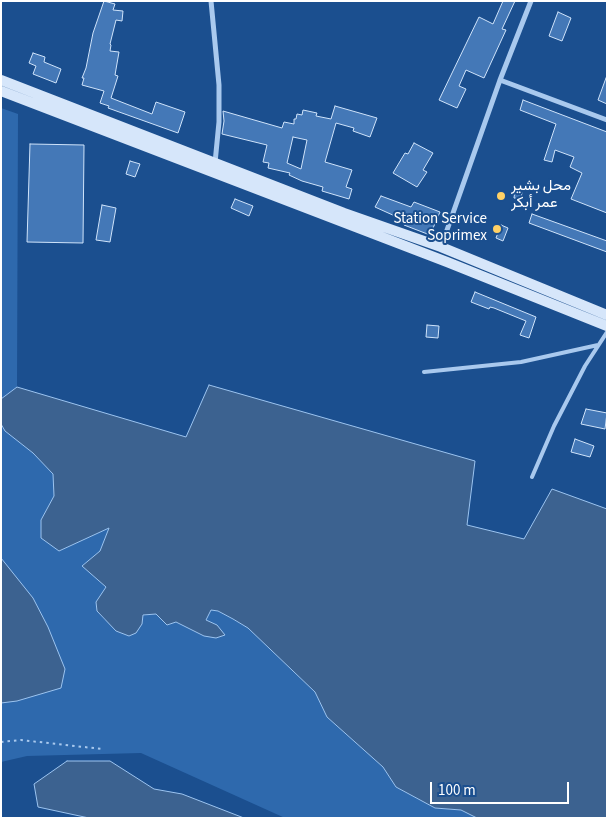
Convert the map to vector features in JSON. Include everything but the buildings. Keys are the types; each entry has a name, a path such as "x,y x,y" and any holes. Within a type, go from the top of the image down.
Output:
{"main road":[{"path":"1,80 213,168 607,326"},
{"path":"1,91 213,168 441,247 607,315"}],"street":[{"path":"211,1 219,85 219,122 213,168"},
{"path":"441,247 500,80 531,1"},
{"path":"500,80 607,120"}],"lane":[{"path":"532,477 554,426 585,366 607,332"},
{"path":"424,372 521,362 598,345"}],"path":[{"path":"1,742 21,740 102,748"}],"shaded area":[{"path":"1,108 18,114 17,387 1,399"},
{"path":"209,385 475,461 467,525 524,539 552,489 607,509 607,818 477,818 461,810 435,808 396,787 383,767 327,717 315,692 248,628 233,619 218,611 211,610 206,620 217,625 225,635 216,638 204,636 176,622 167,625 156,614 143,615 142,624 136,633 129,636 116,631 97,611 96,602 106,587 82,566 100,551 109,528 59,551 41,538 41,520 54,496 53,474 33,453 5,431 1,424 1,399 17,387 186,437"},
{"path":"1,424 5,431 33,453 53,474 54,496 41,520 59,551 109,528 100,551 82,566 106,587 102,593 97,611 105,620 156,614 167,625 176,622 204,636 217,625 206,620 211,610 218,611 248,628 315,692 327,717 383,767 396,787 435,808 461,810 477,818 285,818 141,753 27,756 1,762"},
{"path":"1,558 33,598 48,627 65,669 61,688 17,701 1,703"},
{"path":"67,761 110,761 154,789 182,794 244,818 89,818 38,807 34,784"}],"place":[{"name":"محل بشير عمر أبكر","path":"501,196"},
{"name":"Station Service Soprimex","path":"497,229"}]}
